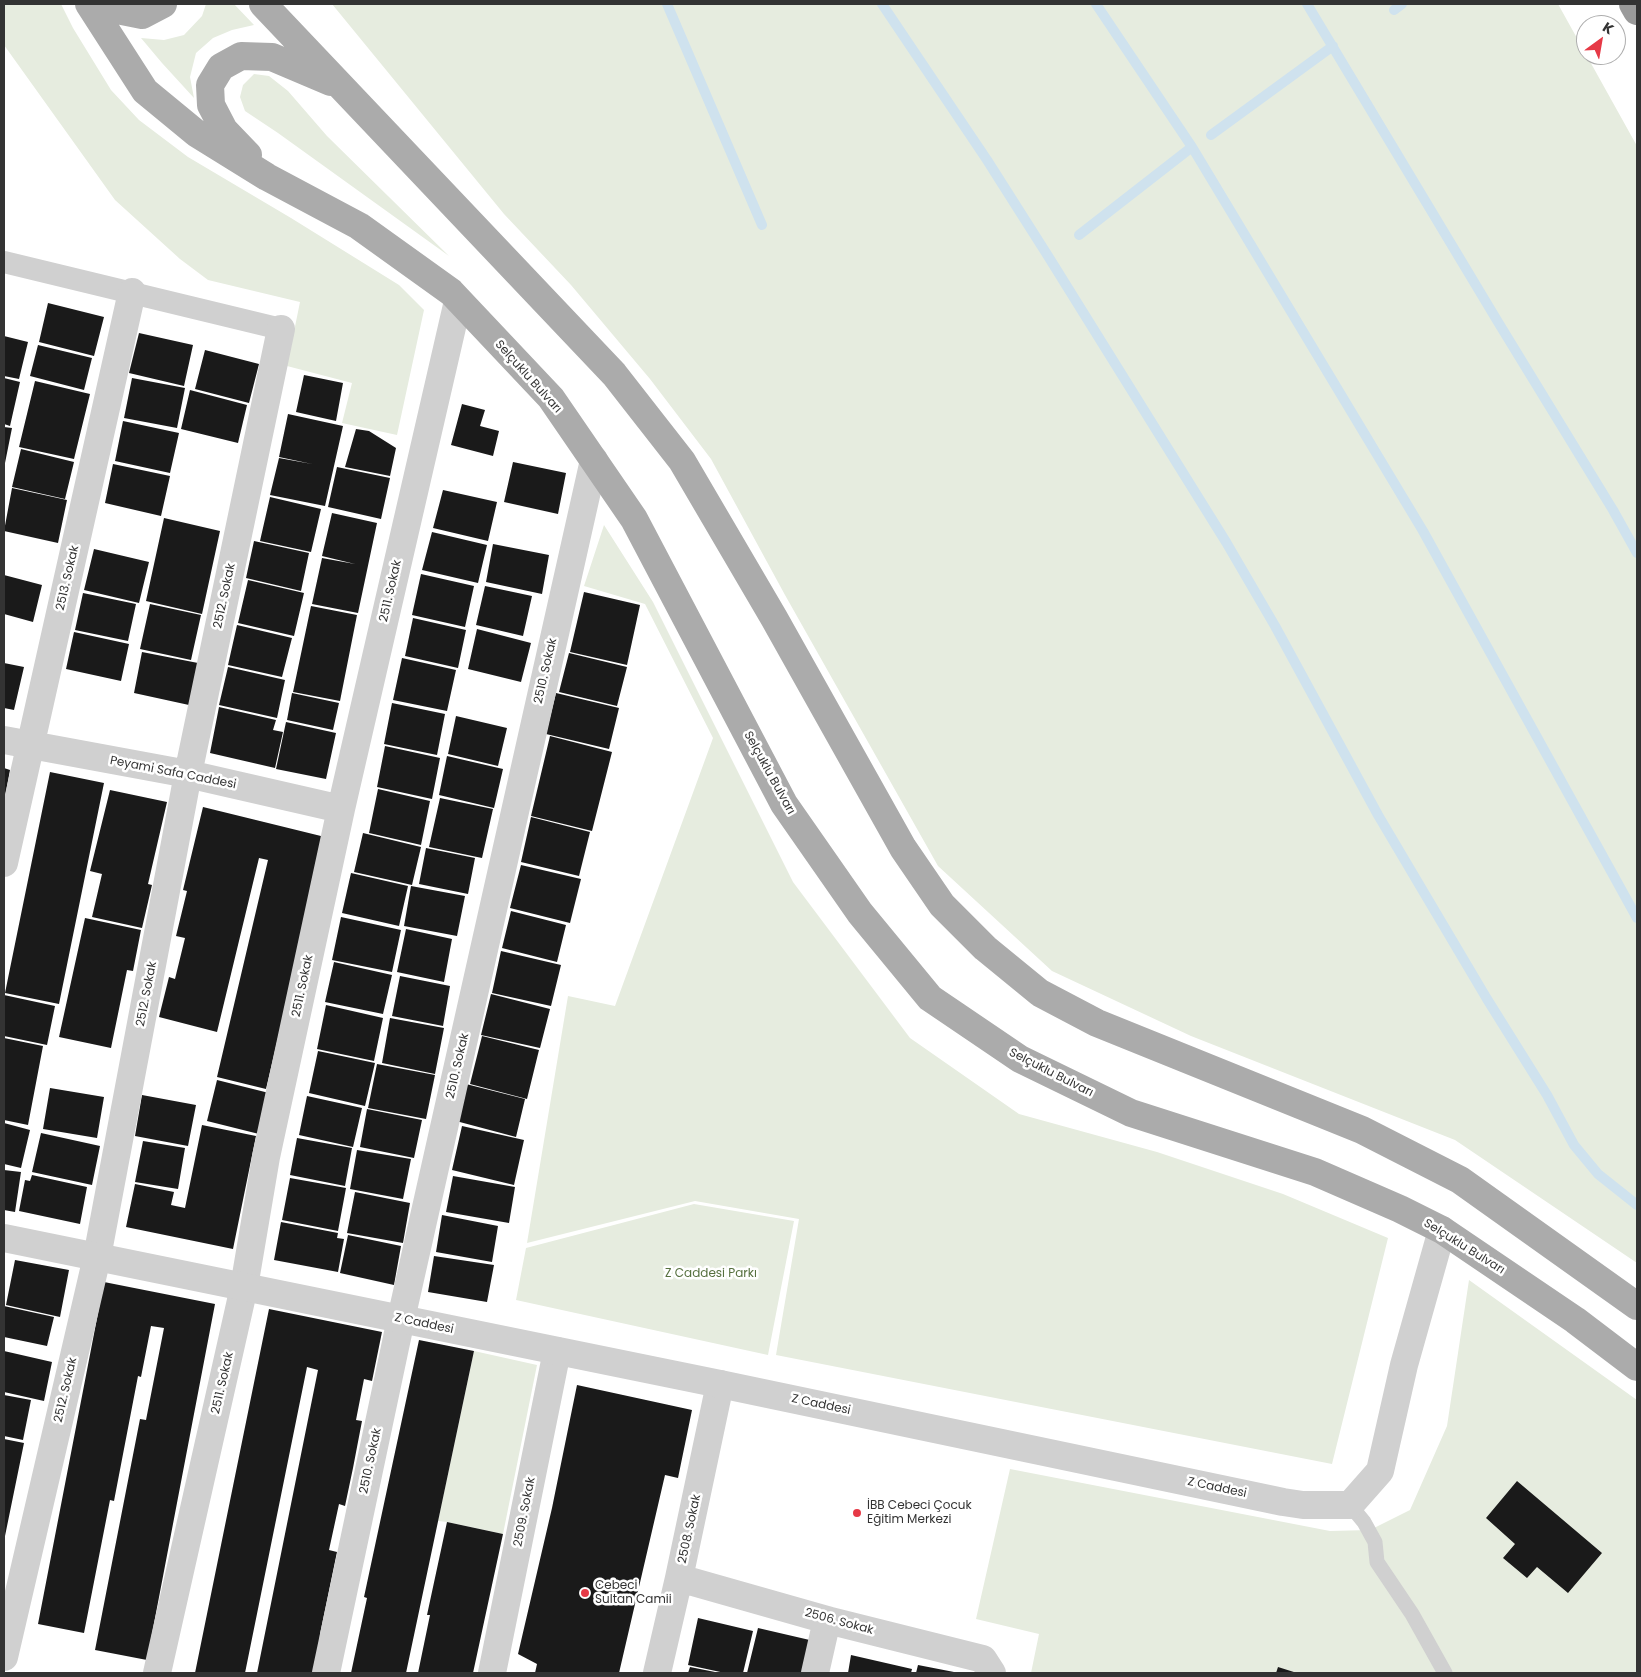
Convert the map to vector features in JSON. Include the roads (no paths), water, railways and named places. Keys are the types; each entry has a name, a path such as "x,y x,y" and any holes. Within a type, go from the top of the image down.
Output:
{"highway":[{"path":"1633,4 1637,11"}],"main road":[{"name":"Selçuklu Bulvarı","path":"89,4 145,91 196,133 267,177 359,226 451,292 551,398 634,519 784,804 860,913 930,998 1020,1060 1131,1113 1315,1172 1400,1209 1442,1230 1575,1320 1637,1367"},
{"path":"114,4 122,11 142,15 163,4"},
{"path":"263,4 614,374 682,461 774,618 903,848 942,905 985,948 1040,993 1097,1023 1362,1130 1460,1180 1637,1306"},
{"path":"267,177 224,130 211,105 210,85 221,67 241,56 272,57 342,87"}],"street":[{"path":"4,262 281,328"},
{"name":"2513. Sokak","path":"4,863 132,292"},
{"name":"2511. Sokak","path":"157,1673 244,1287 266,1157 342,809 458,301"},
{"name":"2512. Sokak","path":"4,1657 97,1257 188,774 281,328"},
{"name":"2510. Sokak","path":"326,1673 401,1319 594,460"},
{"name":"Peyami Safa Caddesi","path":"4,740 188,774 342,809"},
{"path":"1350,1505 1380,1470 1404,1364 1442,1230"},
{"name":"Z Caddesi","path":"4,1238 720,1384 1283,1502 1303,1505 1350,1505"},
{"name":"2509. Sokak","path":"492,1673 557,1351"},
{"name":"2508. Sokak","path":"657,1673 720,1384"},
{"name":"2506. Sokak","path":"679,1578 827,1620 984,1660 992,1673"},
{"path":"816,1673 827,1620"}],"lane":[{"path":"1350,1505 1364,1522 1375,1542 1378,1562 1412,1614 1445,1673"}],"waterway":[{"path":"667,4 762,225"},
{"path":"882,4 987,160 1226,542 1275,626 1378,815 1487,999 1547,1095 1574,1145 1598,1174 1637,1205"},
{"path":"1096,4 1192,147 1423,531 1637,918"},
{"path":"1307,4 1613,510 1637,553"},
{"path":"1394,10 1402,4"},
{"path":"1211,135 1333,46"},
{"path":"1079,235 1192,147"}],"place":[{"name":"İBB Cebeci Çocuk Eğitim Merkezi","path":"857,1513"},
{"name":"Cebeci Sultan Camii","path":"585,1593"}],"park label":[{"name":"Z Caddesi Parkı","path":"711,1274"}]}
